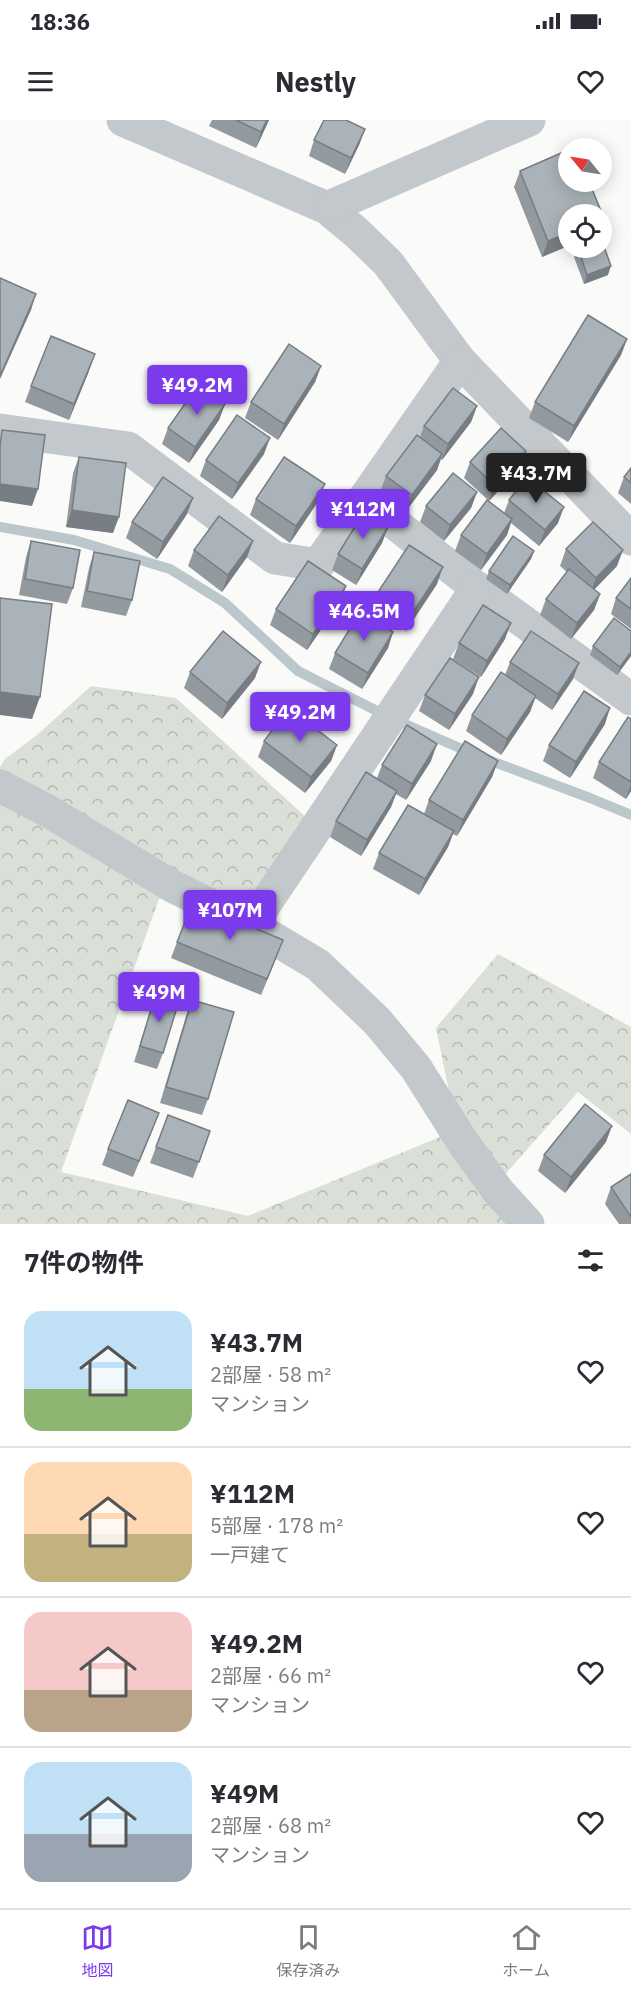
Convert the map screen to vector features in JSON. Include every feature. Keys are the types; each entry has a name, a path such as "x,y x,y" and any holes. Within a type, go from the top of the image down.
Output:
{"street":[{"path":"123,120 327,208 388,263 460,361 631,539"},
{"path":"327,208 529,120"},
{"path":"0,430 128,448 275,558 318,566 460,361"},
{"path":"365,500 477,588 631,699"},
{"path":"251,925 477,588"},
{"path":"0,786 172,886 251,925 318,965 377,1021 416,1068 462,1141 498,1191 528,1224"}],"green space":[{"path":"91,686 176,698 308,819 252,899 159,899 61,1172 248,1216 457,1130 436,1028 498,954 631,1027 631,1134 578,1092 501,1179 533,1224 0,1224 0,767 5,759 37,735"}],"building":[{"path":"236,120 267,120 261,132"},
{"path":"324,120 346,120 365,129 351,158 314,140"},
{"path":"558,154 558,192 593,192 598,204 558,204 558,237 548,241 520,171"},
{"path":"581,258 608,258 611,266 587,275"},
{"path":"0,278 36,294 0,376"},
{"path":"588,315 627,339 574,426 535,402"},
{"path":"51,336 95,354 74,404 31,386"},
{"path":"289,344 321,366 284,424 251,402"},
{"path":"198,385 225,404 195,447 168,428"},
{"path":"453,388 477,406 448,444 424,426"},
{"path":"237,415 270,438 238,483 206,460"},
{"path":"501,428 526,451 494,485 470,462"},
{"path":"2,430 45,435 38,489 0,484"},
{"path":"417,435 442,454 412,495 386,476"},
{"path":"79,457 126,463 119,517 72,510"},
{"path":"284,457 325,484 296,526 256,499"},
{"path":"631,468 631,483 624,477"},
{"path":"453,473 477,492 450,525 426,506"},
{"path":"163,477 193,498 163,542 132,522"},
{"path":"527,477 564,507 545,530 509,500"},
{"path":"487,500 512,519 487,554 461,535"},
{"path":"364,512 388,527 362,569 338,554"},
{"path":"219,516 253,541 228,575 194,550"},
{"path":"593,522 623,550 596,578 566,549"},
{"path":"513,536 534,551 510,585 489,571"},
{"path":"31,541 80,550 73,588 25,579"},
{"path":"409,545 443,567 411,615 378,592"},
{"path":"94,552 140,561 132,600 87,591"},
{"path":"308,561 346,586 313,634 276,609"},
{"path":"569,569 600,594 577,623 546,599"},
{"path":"631,578 631,609 616,598"},
{"path":"0,598 52,604 40,697 0,692"},
{"path":"483,605 511,623 487,661 459,643"},
{"path":"360,612 393,632 368,673 335,653"},
{"path":"614,618 631,631 631,652 620,667 593,646"},
{"path":"223,631 261,662 227,703 190,672"},
{"path":"531,631 579,663 558,694 510,662"},
{"path":"450,658 479,677 455,714 425,695"},
{"path":"501,672 536,696 507,739 472,715"},
{"path":"584,691 610,708 576,762 549,745"},
{"path":"289,708 337,745 311,777 264,741"},
{"path":"628,717 631,719 631,782 599,762"},
{"path":"407,725 437,744 412,784 382,765"},
{"path":"465,741 498,761 463,820 429,800"},
{"path":"366,772 397,791 367,840 336,821"},
{"path":"408,805 454,831 425,879 379,853"},
{"path":"193,902 283,940 267,979 177,942"},
{"path":"156,993 179,1001 163,1053 140,1046"},
{"path":"192,1000 234,1012 208,1099 166,1087"},
{"path":"128,1100 159,1113 139,1161 108,1149"},
{"path":"585,1104 612,1126 571,1177 544,1155"},
{"path":"168,1115 210,1131 199,1162 156,1147"},
{"path":"631,1174 631,1217 611,1187"}],"waterway":[{"path":"0,527 74,540 170,569 225,603 298,671 389,717 471,753"},
{"path":"486,759 631,815"}]}
